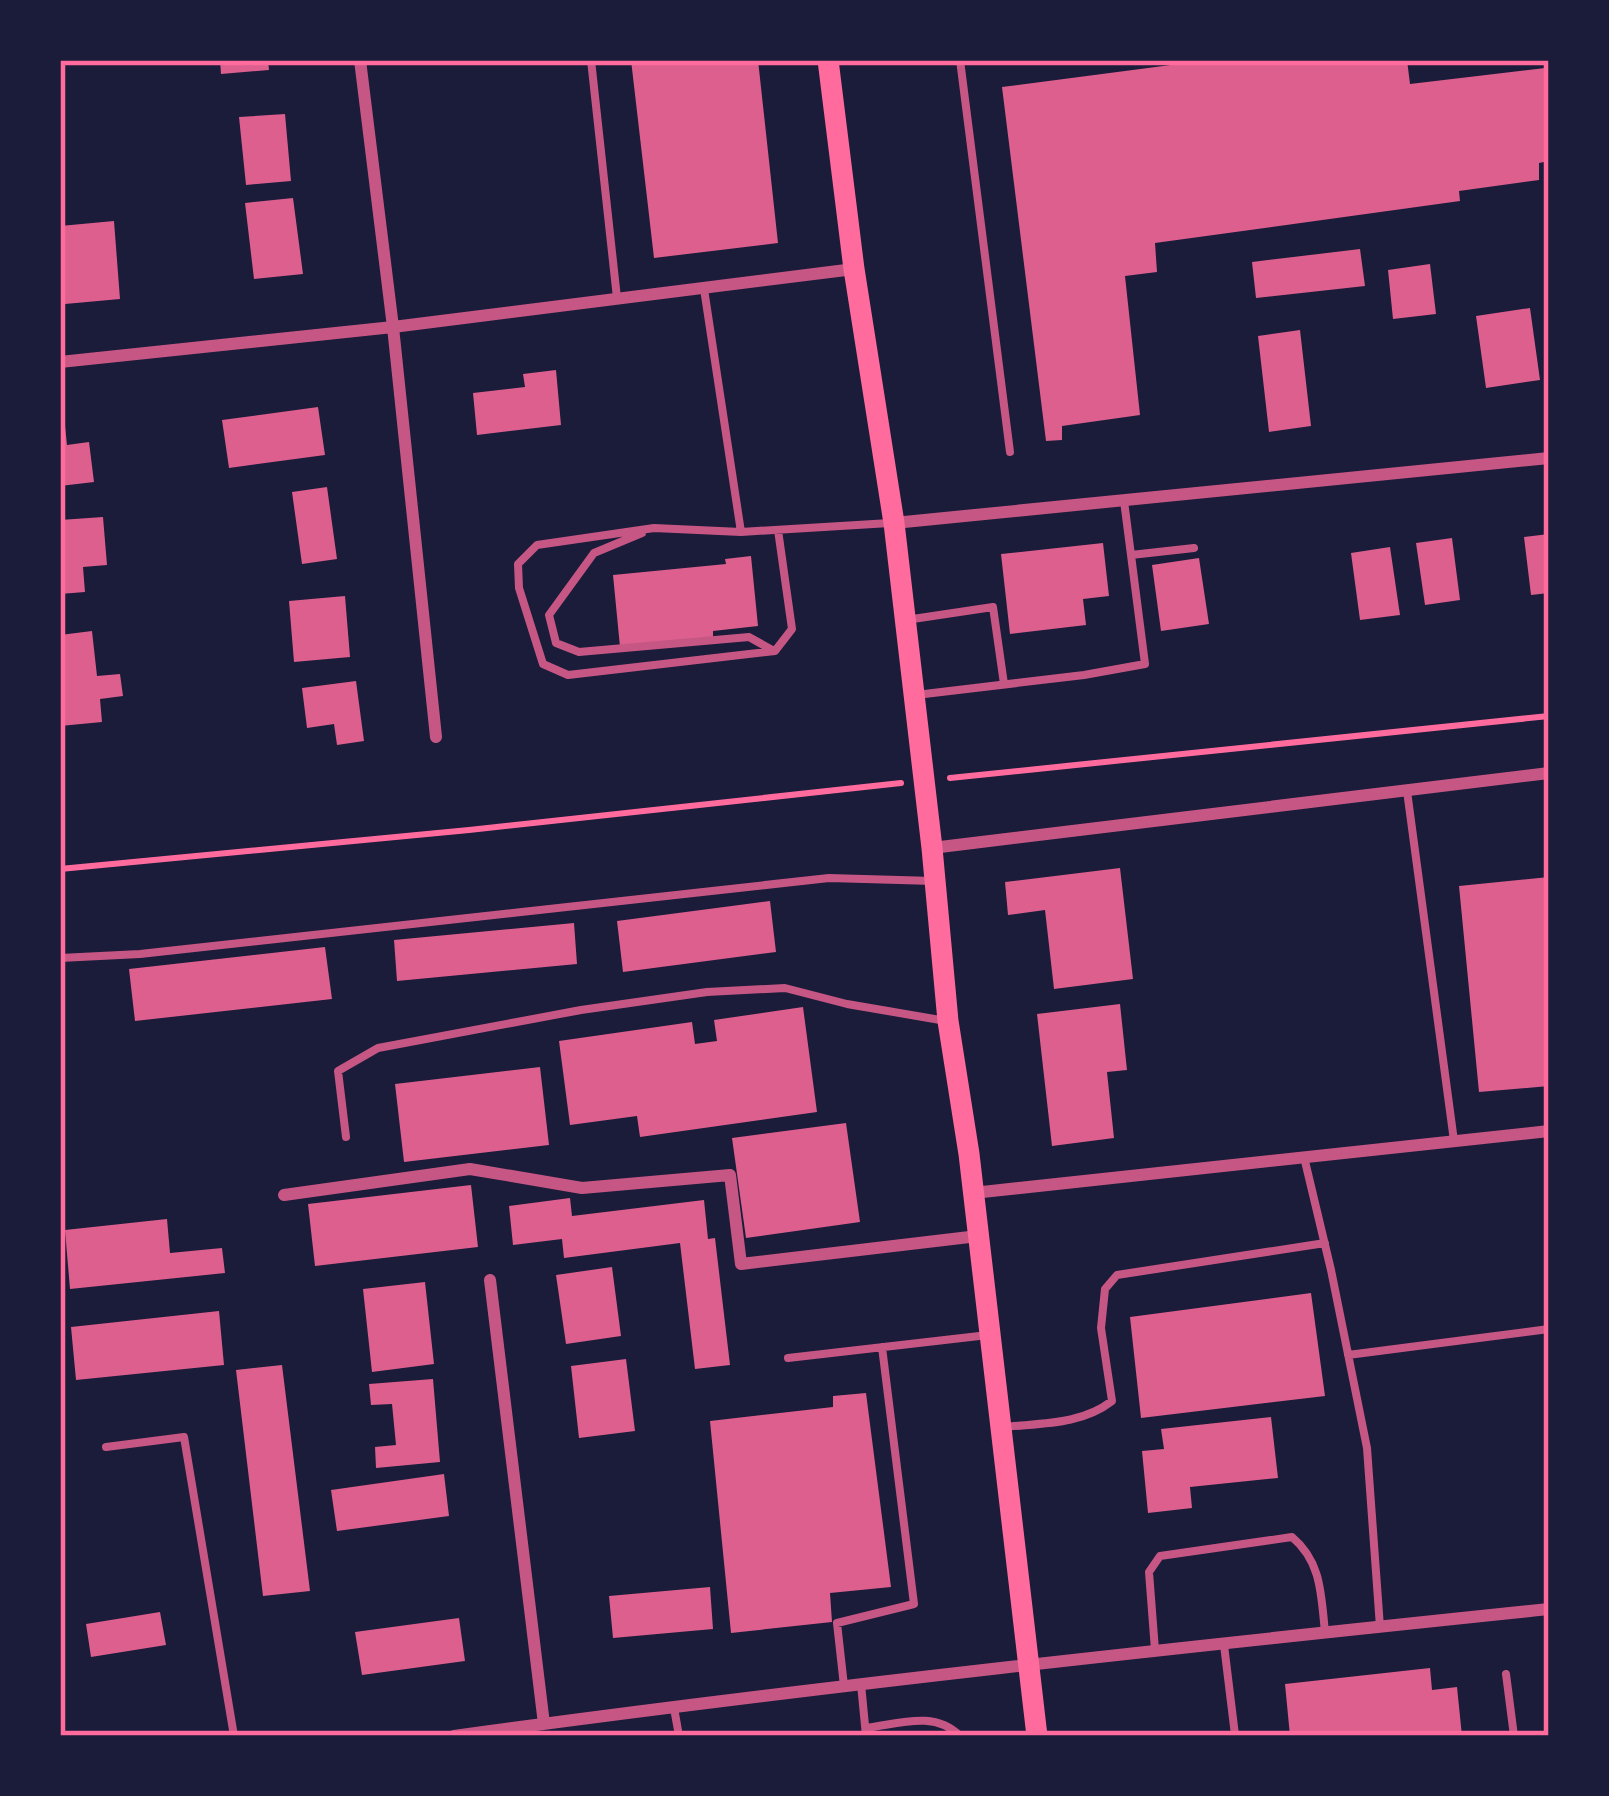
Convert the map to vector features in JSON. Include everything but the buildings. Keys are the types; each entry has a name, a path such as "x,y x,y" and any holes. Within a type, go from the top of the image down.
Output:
{"main road":[{"path":"827,60 894,523 947,1021 973,1193 1037,1736"}],"street":[{"path":"360,60 436,736"},
{"path":"60,362 393,327 854,269"},
{"path":"894,523 1549,458"},
{"path":"932,848 1549,773"},
{"path":"973,1193 1549,1130"},
{"path":"284,1195 470,1169 582,1188 730,1175 741,1264 978,1236"},
{"path":"490,1280 544,1724"},
{"path":"454,1736 1029,1663 1549,1609"}],"lane":[{"path":"591,60 617,300"},
{"path":"960,60 1010,452"},
{"path":"704,289 741,532"},
{"path":"914,695 1145,664 1124,501"},
{"path":"778,530 792,629 775,651 568,675 543,664 519,588 518,564 537,544 654,528 741,532 894,523"},
{"path":"654,528 594,553 549,615 556,644 579,652 749,637 775,651"},
{"path":"1131,555 1194,548"},
{"path":"905,620 993,607 1004,684"},
{"path":"1407,790 1454,1141"},
{"path":"60,958 140,954 810,880 935,881"},
{"path":"346,1137 338,1071 379,1048 581,1010 707,992 785,988 947,1021"},
{"path":"1304,1157 1367,1448 1381,1627"},
{"path":"1001,1427 1078,1420 1112,1401 1101,1328 1105,1289 1117,1276 1324,1243"},
{"path":"1348,1355 1549,1329"},
{"path":"788,1358 990,1335"},
{"path":"844,1686 837,1623 914,1604 883,1347"},
{"path":"106,1447 184,1437 234,1736"},
{"path":"1155,1650 1149,1572 1160,1556 1292,1537 1306,1549 1319,1574 1325,1632"},
{"path":"1223,1736 1236,1736 1224,1645"},
{"path":"1506,1675 1514,1736"},
{"path":"861,1684 866,1732 932,1719 960,1736"},
{"path":"674,1707 679,1736"}],"path":[{"path":"1383,732 1549,716"},
{"path":"60,869 501,826"}]}
